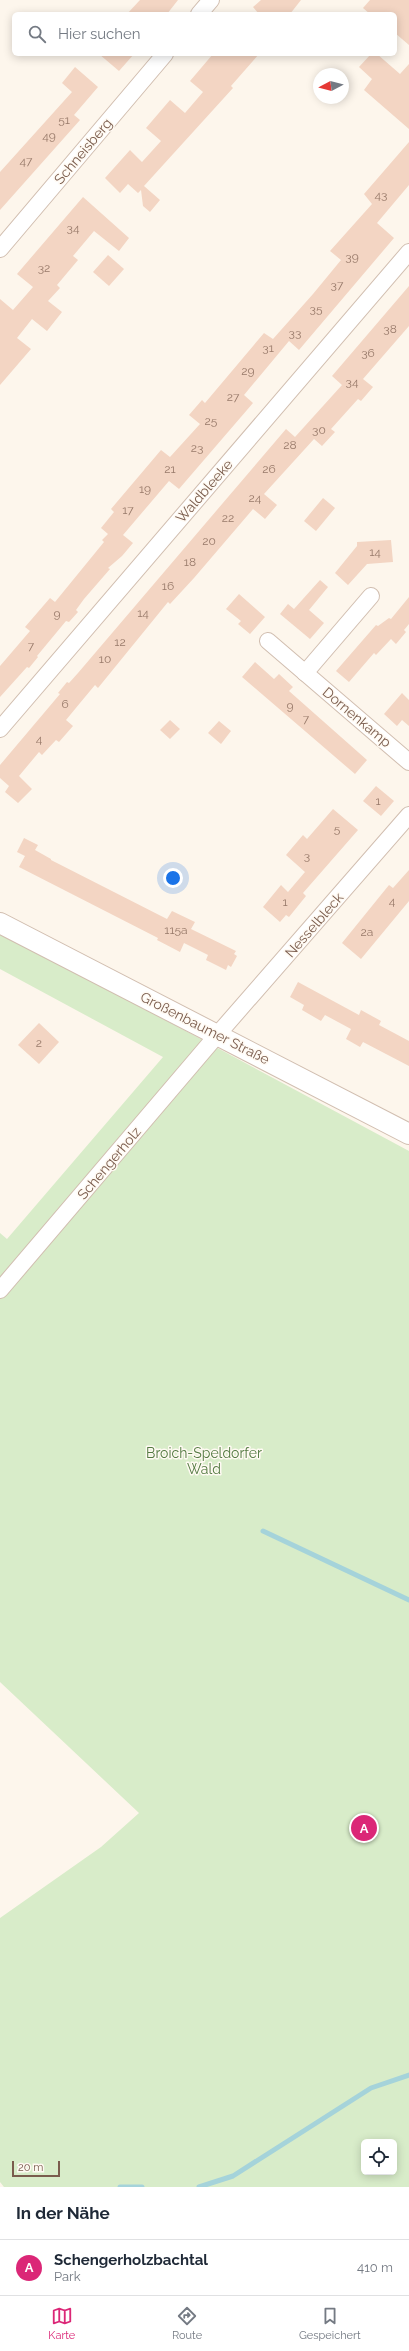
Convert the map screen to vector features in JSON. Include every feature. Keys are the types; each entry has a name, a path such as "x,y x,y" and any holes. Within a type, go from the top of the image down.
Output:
{"street":[{"path":"201,12 211,0"},
{"name":"Schneisberg","path":"0,249 163,56"},
{"name":"Waldbleeke","path":"0,729 409,252"},
{"path":"306,673 371,596"},
{"name":"Dornenkamp","path":"268,640 409,762"},
{"name":"Nesselbleck","path":"218,1034 409,815"},
{"name":"Großenbaumer Straße","path":"0,923 218,1034 409,1134"},
{"name":"Schengerholz","path":"0,1290 218,1034"}],"green space":[{"name":"Broich-Speldorfer Wald","path":"0,931 409,1151 409,2187 4,2187 0,2182 0,1918 101,1847 139,1813 0,1682 0,1233 7,1239 163,1057 0,969"}],"building":[{"path":"140,0 178,0 169,12 129,12"},
{"path":"261,0 301,0 292,12 257,12 253,7"},
{"path":"370,0 409,0 409,45 397,35 397,12 368,12 363,8"},
{"path":"101,56 132,56 119,71"},
{"path":"211,56 257,56 231,86 233,88 144,186 160,200 150,212 143,206 141,190 138,193 128,184 120,193 105,178 130,150 142,162 161,141 146,128 170,100 185,113 203,92 190,81"},
{"path":"369,56 379,56 400,74 409,64 409,129 364,90 372,79 359,67"},
{"path":"75,67 98,87 74,115 80,120 0,210 0,172 72,92 62,83"},
{"path":"409,142 409,185 377,223 394,238 299,350 289,341 244,395 253,403 179,489 169,481 123,535 133,543 122,556 108,568 110,569 76,610 78,612 69,622 66,621 29,668 27,667 0,697 0,666 30,631 25,627 50,598 55,602 104,542 102,540 108,534 101,528 114,512 111,509 161,450 170,457 200,424 189,415 202,400 205,403 264,333 273,339 341,260 330,251 372,204 364,194"},
{"path":"83,197 129,238 119,251 94,231 73,256 78,260 57,285 60,288 48,301 62,312 47,331 32,319 17,338 31,349 0,385 0,299 13,310 33,287 17,274"},
{"path":"108,255 124,269 109,286 93,272"},
{"path":"409,286 409,326 363,379 373,387 361,401 358,399 331,429 335,432 322,446 314,439 264,494 277,505 265,519 253,509 194,578 170,604 168,602 98,688 95,685 66,720 73,726 59,742 56,740 42,755 39,752 19,776 32,789 18,803 5,792 9,786 0,778 0,765 60,694 58,693 67,682 69,683 78,673 286,429 295,437 342,385 332,376"},
{"path":"323,498 335,508 316,531 304,521"},
{"path":"391,540 393,562 367,564 348,585 335,573 357,546 357,542"},
{"path":"320,580 328,587 309,610 324,623 310,639 280,614 288,604 294,609"},
{"path":"239,594 265,617 250,634 238,624 241,621 226,609"},
{"path":"409,597 409,624 404,630 406,632 396,644 391,639 376,655 374,653 349,682 336,671 376,625 378,626 389,618 391,619"},
{"path":"255,662 274,679 279,674 293,687 289,691 367,760 355,774 242,677"},
{"path":"402,693 409,700 409,726 402,720 397,726 384,714"},
{"path":"170,720 180,729 170,739 160,730"},
{"path":"219,721 231,731 221,744 208,733"},
{"path":"376,786 394,801 381,816 363,801"},
{"path":"333,809 358,830 303,893 306,896 289,917 286,915 280,922 263,907 281,885 288,892 305,872 286,855 303,835 307,839"},
{"path":"24,838 38,845 35,850 51,860 167,919 172,911 195,922 191,929 236,951 234,954 237,956 231,967 228,965 226,970 206,960 208,955 184,943 180,952 157,940 158,938 19,867 25,856 17,852"},
{"path":"409,870 409,901 361,959 342,943 389,885 393,888"},
{"path":"298,982 359,1015 361,1010 381,1021 379,1025 409,1041 409,1066 363,1042 360,1047 346,1039 351,1029 325,1015 321,1021 302,1010 304,1005 290,997"},
{"path":"39,1023 59,1042 39,1064 18,1045"}],"waterway":[{"path":"263,1531 409,1600"},
{"path":"199,2187 233,2176 371,2088 409,2075"},
{"path":"120,2187 142,2187"}],"place":[{"name":"Schengerholzbachtal","path":"364,1828"}]}
